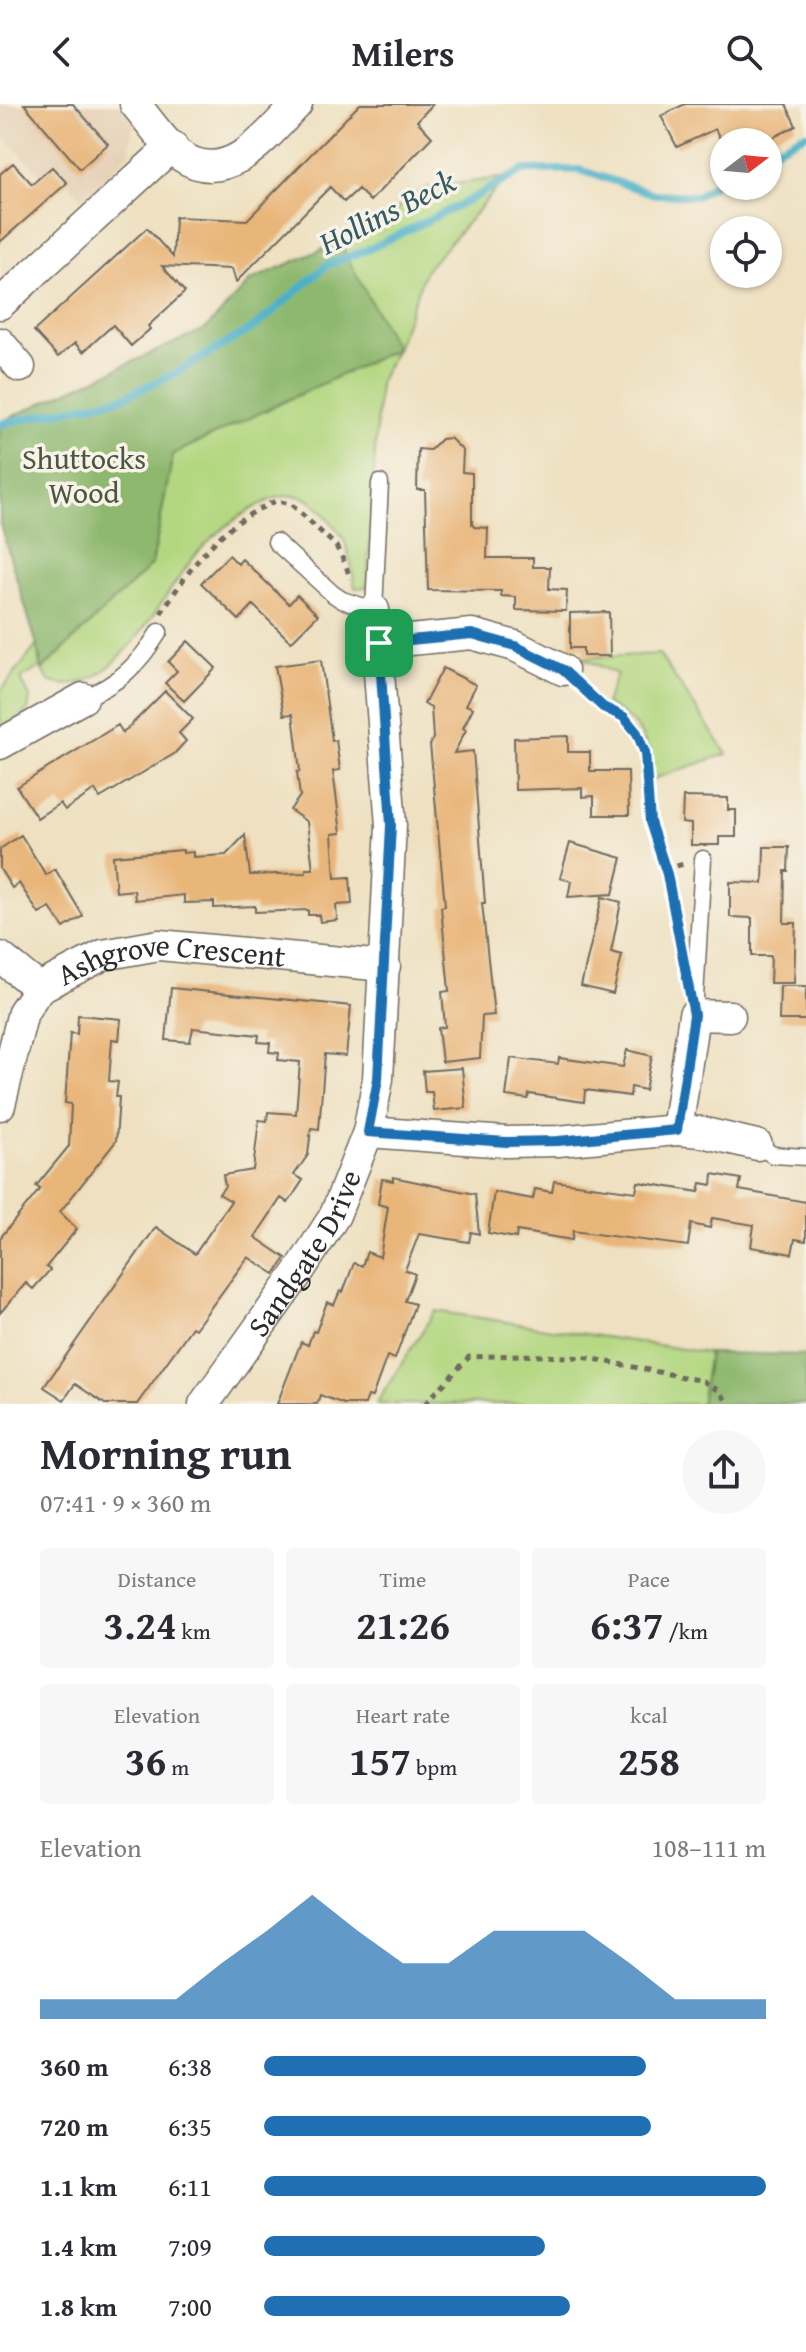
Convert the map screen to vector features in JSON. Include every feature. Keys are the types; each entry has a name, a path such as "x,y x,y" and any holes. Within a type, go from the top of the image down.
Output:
{"street":[{"path":"135,104 180,156 197,163 215,165 233,162 249,153 297,104"},
{"path":"0,304 172,146"},
{"path":"0,343 20,367"},
{"name":"Sandgate Drive","path":"204,1404 298,1273 335,1215 368,1132 378,1079 391,825 379,643 364,607"},
{"path":"379,643 472,634 515,646 563,670"},
{"path":"0,744 83,698"},
{"name":"Ashgrove Crescent","path":"0,1105 23,1012 39,988 103,955 159,945 385,966"},
{"path":"0,957 39,988"},
{"path":"677,1130 694,1015 730,1016"},
{"path":"368,1132 506,1142 558,1141 677,1130 701,1132 757,1145"}],"lane":[{"path":"276,542 333,594 364,607 380,483"},
{"path":"83,698 103,691 135,666 159,625"},
{"path":"694,1015 703,859"},
{"path":"757,1145 773,1155 806,1157"}],"path":[{"path":"159,625 209,545 271,503 282,500 291,504 336,546 364,607"},
{"path":"563,670 603,707 624,717 637,733 645,753 650,822 667,874 677,931"},
{"path":"425,1404 469,1357 520,1355 589,1358 703,1381 719,1391 729,1404"}],"shaded area":[{"path":"0,104 118,104 134,123 129,153 83,200 53,166 41,175 0,132"}],"green space":[{"path":"507,177 425,271 396,349 379,383 367,587 355,588 344,540 319,508 307,499 280,497 250,510 201,549 136,639 95,677 73,684 49,681 42,670 152,564 173,454 395,349 339,242 371,228 425,188"},
{"name":"Shuttocks Wood","path":"339,242 396,349 173,454 152,564 42,670 0,524 0,422 207,328 251,280"},
{"path":"37,645 40,667 21,679 30,697 28,710 0,731 0,692"},
{"path":"659,654 727,754 653,779 641,734 627,718 605,704 617,674 582,658"},
{"path":"435,1311 709,1353 701,1404 376,1404"},
{"path":"709,1353 806,1355 806,1404 701,1404"}],"building":[{"path":"24,104 73,104 108,144 80,169"},
{"path":"360,104 433,104 417,121 432,137 370,201 358,189 344,202 330,187 236,282 232,269 162,266 185,292 131,346 113,325 83,352 75,343 58,357 34,331 147,228 173,257 175,217 247,220"},
{"path":"685,104 786,104 796,126 782,133 782,128 710,128 710,131 677,147 661,116"},
{"path":"13,163 32,184 52,167 67,183 0,242 0,174"},
{"path":"450,438 463,451 462,472 472,473 472,524 474,527 488,528 487,558 533,558 533,567 550,567 549,589 567,590 566,611 516,610 516,597 501,596 501,591 428,590 425,490 417,490 418,449 430,450 441,439"},
{"path":"229,555 238,564 242,559 289,604 297,595 318,615 291,642 253,605 239,620 201,583"},
{"path":"609,612 610,656 583,656 583,648 570,648 570,613"},
{"path":"188,641 216,668 184,701 165,683 177,671 168,662"},
{"path":"321,660 332,741 336,740 340,770 333,771 341,833 332,834 335,878 350,877 352,904 336,905 337,920 320,922 319,915 308,915 308,910 255,912 255,906 214,908 214,902 184,903 184,895 135,900 134,890 116,892 113,856 183,850 183,853 193,852 193,857 226,855 245,835 250,875 306,873 306,869 313,869 307,822 290,810 300,796 297,772 300,771 293,714 284,715 275,666"},
{"path":"443,668 476,685 466,705 473,708 463,728 466,730 454,753 473,751 485,903 482,903 494,1015 482,1016 480,1058 442,1062 438,1028 445,1027 442,992 449,991 441,907 445,906 430,744 433,738 431,707 424,704"},
{"path":"165,691 193,719 179,733 186,741 174,754 100,798 95,790 65,810 60,803 37,818 17,787 118,725 123,733"},
{"path":"568,736 568,752 590,752 590,771 628,771 629,815 594,815 594,796 582,797 582,788 515,790 514,738"},
{"path":"683,797 728,798 728,810 736,810 736,837 719,837 719,845 691,845 691,824 682,823"},
{"path":"21,835 46,875 55,869 83,916 64,928 50,908 39,914 19,883 12,888 0,869 0,849"},
{"path":"570,843 622,858 613,894 568,897 571,881 560,878"},
{"path":"764,847 789,847 788,871 785,871 784,923 796,923 794,983 770,983 771,956 752,956 752,918 730,917 730,882 763,883"},
{"path":"602,897 621,902 611,952 622,955 613,994 581,986"},
{"path":"780,986 806,986 806,1020 779,1020"},
{"path":"171,988 351,1006 346,1056 325,1054 319,1129 311,1128 308,1155 294,1175 303,1180 288,1203 281,1198 255,1237 286,1258 275,1274 248,1257 195,1329 192,1327 137,1404 105,1404 75,1384 64,1400 44,1387 156,1227 195,1254 231,1201 219,1194 225,1186 223,1175 253,1170 259,1120 267,1121 268,1112 296,1114 300,1062 278,1060 279,1053 269,1052 270,1043 258,1042 259,1035 193,1028 190,1042 166,1040"},
{"path":"78,1015 121,1019 119,1040 112,1039 109,1081 118,1082 116,1141 60,1212 77,1229 46,1267 50,1270 33,1289 26,1283 0,1313 0,1238 40,1189 36,1186 69,1146 71,1104 65,1103 70,1033 77,1034"},
{"path":"627,1050 652,1056 645,1090 631,1087 630,1096 585,1090 584,1102 529,1094 528,1099 506,1096 511,1058 558,1064 559,1058 623,1067"},
{"path":"462,1068 466,1108 434,1111 432,1092 425,1092 423,1071"},
{"path":"713,1174 741,1179 739,1190 806,1202 806,1241 795,1239 792,1254 751,1247 754,1225 712,1218 710,1228 691,1224 688,1246 573,1231 572,1240 517,1231 516,1238 488,1233 494,1192 533,1199 535,1189 552,1192 554,1181 636,1192 638,1182 699,1192 701,1183 712,1185"},
{"path":"393,1177 475,1194 479,1234 471,1232 469,1242 419,1234 405,1270 415,1274 405,1301 415,1304 395,1359 387,1356 372,1397 368,1396 365,1404 344,1404 320,1395 317,1404 277,1404 301,1342 308,1345 327,1302 334,1305 340,1291 343,1292 354,1263 362,1266 367,1252 380,1257 388,1207 378,1204 382,1179 393,1181"}],"waterway":[{"name":"Hollins Beck","path":"782,146 806,134"},
{"name":"Hollins Beck","path":"0,424 122,398 176,373 256,326 327,265 369,249 468,201 523,170 580,170 654,194 697,196 710,187"}],"route":[{"path":"472,634 490,637 563,670 603,707 624,717 637,733 645,753 650,822 667,874 694,1015 677,1130 558,1141 506,1142 368,1132 378,1079 391,825 379,643 472,634"}]}
